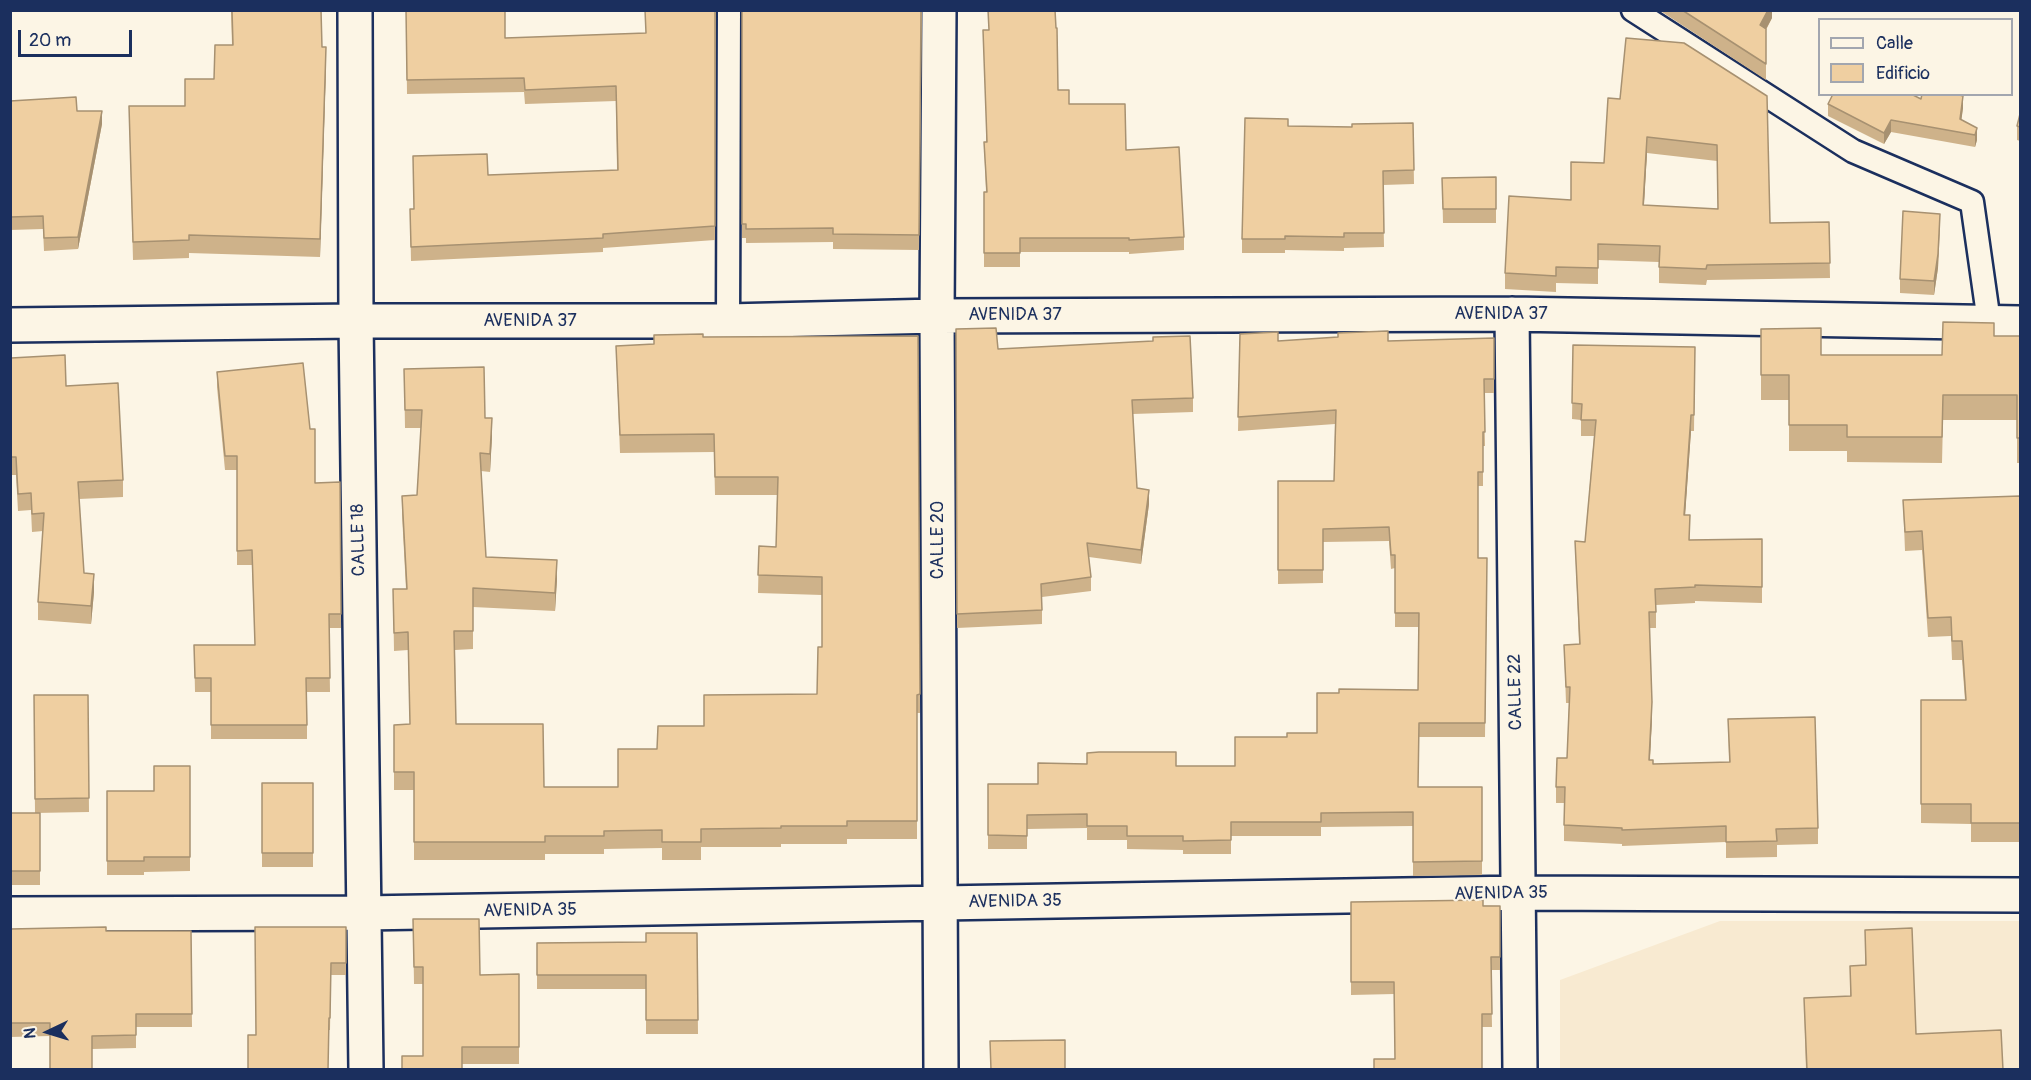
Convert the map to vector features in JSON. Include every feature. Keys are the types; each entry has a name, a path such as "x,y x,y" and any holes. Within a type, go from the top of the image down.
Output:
{"street":[{"name":"CALLE 18","path":"355,10 356,321 366,1070"},
{"name":"CALLE 20","path":"939,10 941,1070"},
{"name":"AVENIDA 37","path":"10,325 356,321 728,321 938,315 1512,314 2005,322"},
{"name":"CALLE 22","path":"1512,314 1520,1070"},
{"name":"AVENIDA 35","path":"10,914 364,914 1519,893 2020,895"}],"lane":[{"path":"728,321 729,10"},
{"path":"1633,10 1853,151 1972,202 2005,322"}],"shaded area":[{"path":"1720,921 2020,921 2020,1069 1560,1070 1560,980"}],"building":[{"path":"232,10 321,10 322,47 326,47 320,239 189,235 189,240 133,242 129,106 185,106 185,79 214,79 215,45 233,45"},
{"path":"406,10 505,10 505,38 646,33 645,10 715,10 715,226 603,234 603,238 411,247 410,209 414,209 413,156 487,154 488,175 618,170 616,86 525,90 524,78 407,80"},
{"path":"742,10 921,10 919,235 833,234 833,228 746,229 746,224 742,224"},
{"path":"988,10 1055,10 1058,90 1069,90 1069,104 1125,104 1126,150 1179,147 1184,237 1129,240 1129,238 1020,238 1020,253 984,253 984,192 987,192 984,142 987,142 983,30 989,30"},
{"path":"1682,10 1768,10 1760,25 1766,29 1766,64"},
{"path":"1626,38 1684,43 1767,96 1770,223 1829,222 1830,263 1707,265 1706,269 1659,267 1660,246 1598,244 1598,268 1556,267 1556,276 1505,273 1509,196 1571,200 1571,162 1604,163 1608,98 1620,99","holes":["1647,137 1717,145 1718,209 1643,205"]},
{"path":"1832,96 1915,96 1921,99 1922,96 1963,96 1960,119 1977,128 1975,135 1891,120 1884,133 1828,104"},
{"path":"76,97 77,111 102,111 78,237 44,238 43,216 10,217 10,101"},
{"path":"1245,118 1288,119 1288,126 1352,127 1352,124 1413,123 1414,170 1383,171 1384,233 1344,233 1344,237 1285,236 1285,239 1242,239"},
{"path":"1496,177 1496,209 1443,209 1442,178"},
{"path":"1903,211 1940,214 1934,281 1900,279"},
{"path":"1943,322 1994,323 1994,336 2020,336 2020,438 2017,438 2017,395 1943,395 1942,437 1847,437 1847,425 1789,425 1789,375 1761,375 1761,329 1821,328 1821,355 1942,355"},
{"path":"996,328 998,349 1153,341 1153,337 1190,336 1193,398 1132,400 1137,488 1149,490 1141,550 1087,543 1091,577 1041,584 1042,610 957,614 956,329"},
{"path":"1388,331 1388,341 1494,338 1494,379 1484,379 1483,472 1478,472 1478,558 1487,558 1485,723 1419,723 1418,787 1482,787 1482,861 1413,862 1413,812 1321,813 1321,822 1231,822 1231,840 1183,841 1183,836 1127,836 1127,826 1087,826 1087,814 1027,815 1027,836 988,835 988,784 1038,784 1038,763 1087,764 1087,753 1099,752 1176,752 1176,766 1235,766 1235,737 1287,737 1287,733 1317,733 1317,693 1339,693 1339,689 1418,690 1419,613 1395,613 1395,555 1391,555 1389,527 1323,529 1323,570 1278,570 1278,481 1334,481 1336,410 1238,417 1240,334 1278,332 1278,341 1338,337 1338,333"},
{"path":"703,334 703,337 918,336 920,694 917,695 917,821 847,821 847,826 701,829 701,842 662,842 662,830 604,831 604,836 545,836 545,842 414,842 414,772 394,772 394,725 410,724 408,632 394,633 393,589 407,589 402,496 417,495 422,410 405,410 404,369 484,367 485,418 492,418 490,454 480,453 486,557 557,560 555,593 473,588 473,631 454,631 456,724 543,724 544,787 618,787 618,749 657,749 658,726 704,726 704,695 817,694 818,647 822,647 822,577 758,575 759,546 776,547 778,477 715,477 714,434 620,435 616,346 654,344 654,335"},
{"path":"1573,345 1695,347 1694,415 1691,415 1684,515 1690,515 1689,540 1762,539 1762,587 1695,585 1695,587 1655,589 1656,612 1649,612 1652,702 1649,760 1653,760 1653,764 1730,762 1728,719 1815,717 1818,828 1776,829 1777,841 1726,842 1726,826 1622,830 1622,828 1564,825 1565,787 1556,787 1557,758 1567,758 1570,687 1566,687 1564,645 1580,644 1575,541 1585,542 1596,420 1581,420 1582,404 1572,403"},
{"path":"65,355 66,386 118,383 123,480 78,482 84,573 94,574 91,606 38,602 44,513 32,514 31,493 18,494 16,457 10,457 11,358"},
{"path":"303,363 310,429 315,429 315,483 340,482 341,614 329,614 330,678 306,678 307,725 211,725 211,678 195,678 194,645 255,645 252,550 237,551 237,456 225,456 217,372"},
{"path":"2020,496 2020,823 1971,823 1971,804 1921,804 1921,700 1966,700 1962,641 1952,641 1951,617 1928,618 1922,531 1905,532 1903,500"},
{"path":"34,695 88,695 89,798 35,799"},
{"path":"154,766 190,766 190,857 144,857 144,861 107,861 107,791 154,791"},
{"path":"262,783 313,783 313,853 262,853"},
{"path":"10,813 40,813 40,871 10,871"},
{"path":"1483,900 1483,906 1500,906 1500,957 1491,957 1492,1014 1482,1014 1482,1070 1374,1070 1374,1059 1395,1059 1394,982 1351,982 1351,902"},
{"path":"413,919 479,919 480,975 519,974 519,1047 462,1047 462,1070 402,1070 402,1056 423,1056 423,967 414,967"},
{"path":"106,927 106,931 191,931 192,1014 136,1014 136,1035 92,1036 92,1070 50,1070 50,1023 10,1023 10,929"},
{"path":"255,927 346,927 346,963 331,963 328,1070 248,1070 248,1035 256,1035"},
{"path":"1912,928 1916,1034 2001,1030 2003,1070 1807,1070 1804,998 1851,996 1850,966 1866,965 1865,930"},
{"path":"646,933 697,933 698,1020 646,1020 646,975 537,975 537,943 646,942"},
{"path":"1065,1040 1065,1070 991,1070 990,1041"}]}
